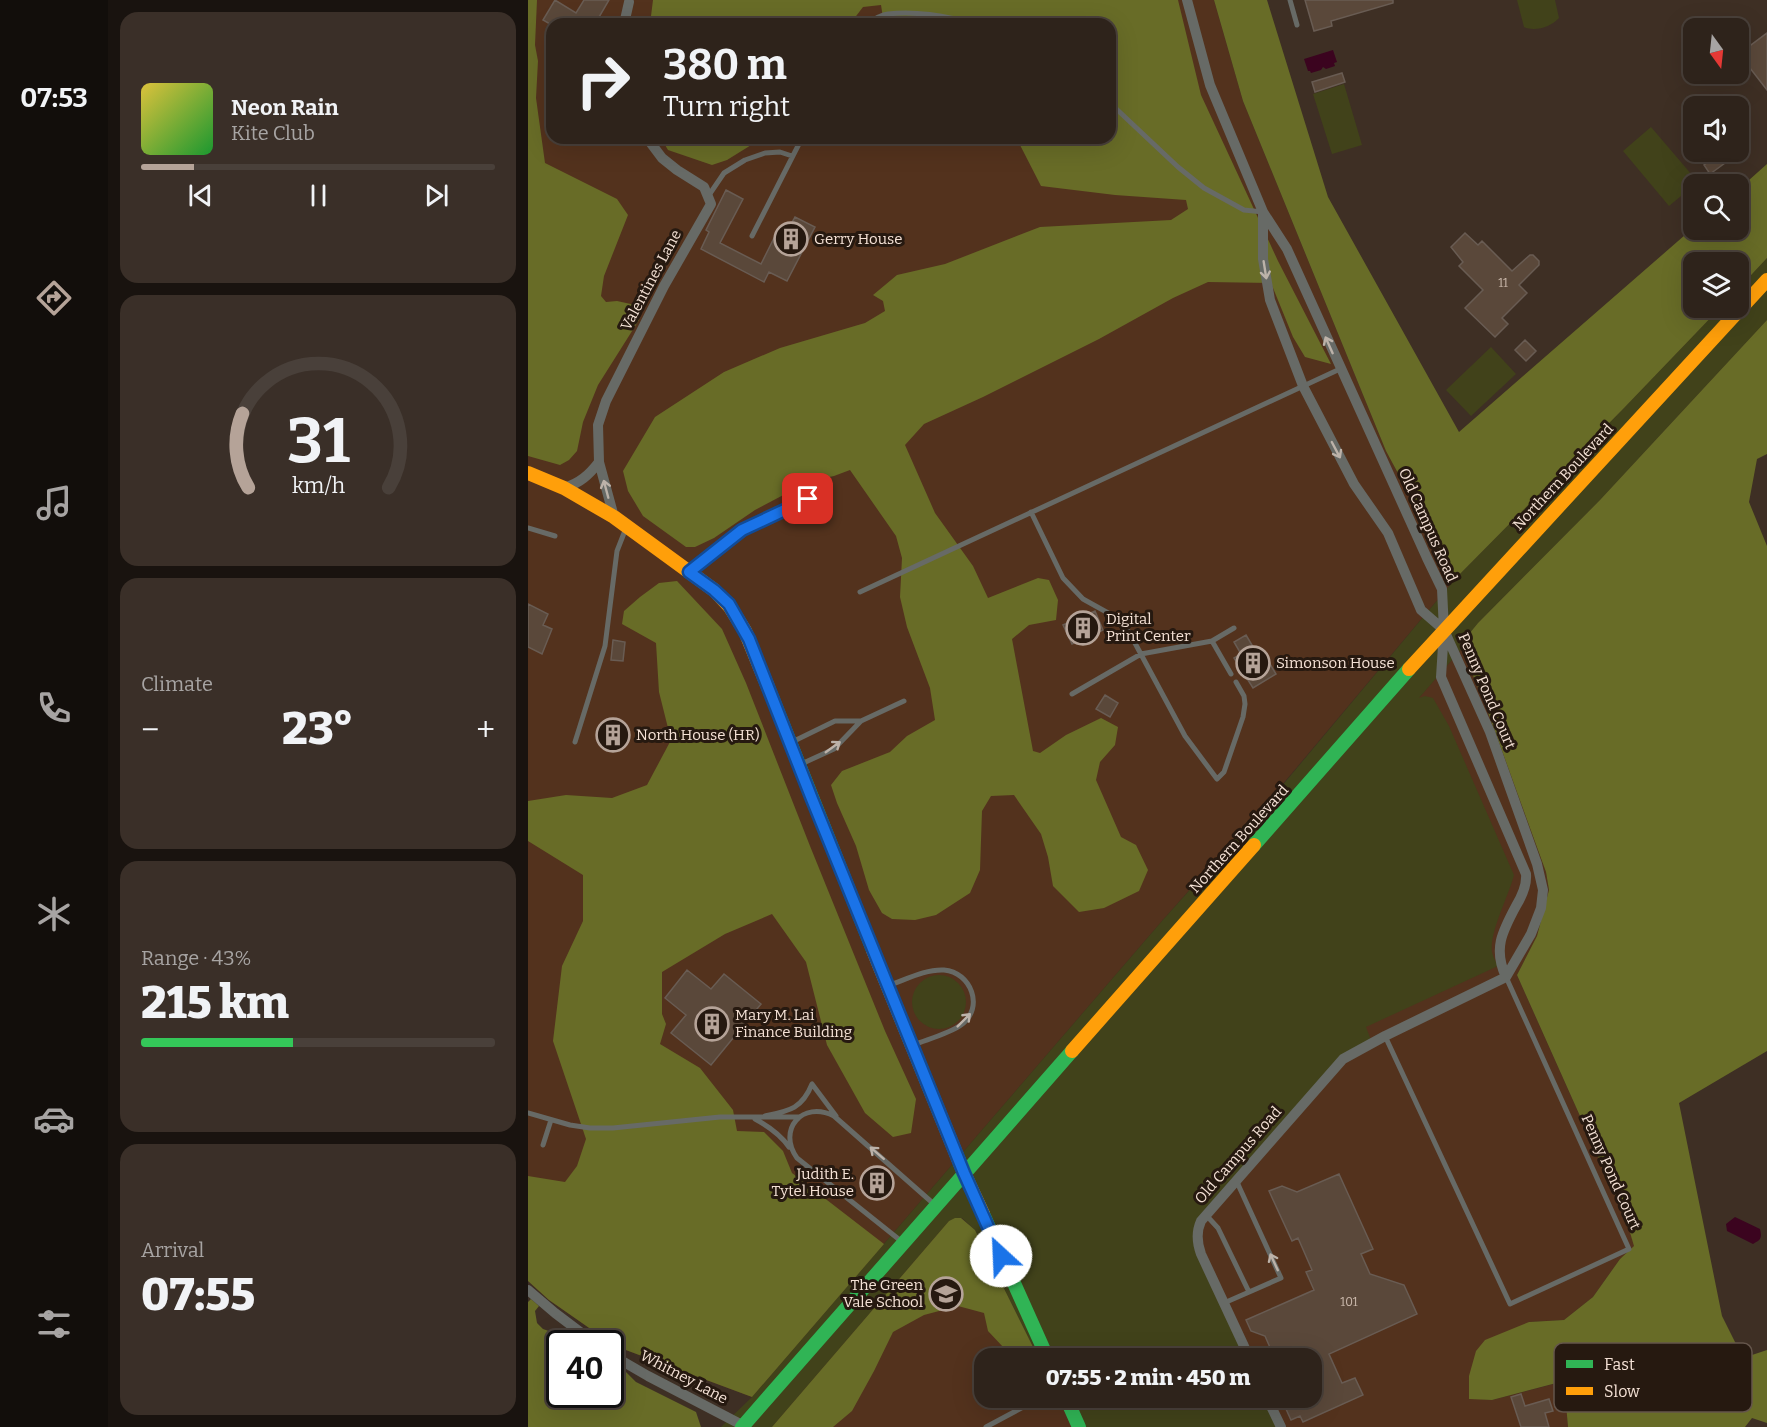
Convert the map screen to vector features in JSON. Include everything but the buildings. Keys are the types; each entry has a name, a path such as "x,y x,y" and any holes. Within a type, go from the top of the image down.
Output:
{"main road":[{"name":"Northern Boulevard","path":"743,1426 1444,630 1764,288"},
{"path":"528,473 564,488 614,517 714,590 729,604 738,617 749,639 964,1173 1043,1348"},
{"path":"1070,1408 1079,1427"}],"street":[{"name":"Old Campus Road","path":"1187,0 1210,85 1263,212 1287,249 1442,589 1444,630"},
{"path":"625,18 629,2"},
{"path":"652,144 662,158 704,187 708,196"},
{"name":"Valentines Lane","path":"614,517 599,462 598,425 606,402 664,286 711,204 708,196"},
{"name":"Old Campus Road","path":"1263,212 1263,259 1270,300 1303,386 1354,484 1388,533 1421,610 1444,630"},
{"path":"564,488 584,479 599,462"},
{"name":"Penny Pond Court","path":"1444,630 1490,732 1537,864 1543,890 1541,908 1532,934 1506,977"},
{"name":"Penny Pond Court","path":"1444,630 1441,677 1526,874 1521,898 1502,938 1499,952 1506,977"},
{"name":"Old Campus Road","path":"1245,1348 1198,1247 1198,1228 1206,1214 1336,1066 1353,1053 1385,1036 1506,977"},
{"path":"528,1290 577,1330"},
{"name":"Whitney Lane","path":"624,1362 743,1426"},
{"path":"1272,1408 1281,1427"}],"lane":[{"path":"1290,0 1297,25"},
{"path":"875,18 888,14 926,14 947,18"},
{"path":"1116,109 1178,167 1204,188 1244,210 1263,212"},
{"path":"753,236 799,144"},
{"path":"708,196 724,173 745,160 765,153 780,152 792,156"},
{"path":"860,592 1340,369"},
{"path":"689,572 742,530 808,499"},
{"path":"1031,512 1064,578 1083,599 1110,614 1130,632 1185,736 1217,779 1224,772 1243,717 1244,696 1236,682"},
{"path":"575,742 605,646 616,551 626,526"},
{"path":"528,528 555,537"},
{"path":"1072,694 1141,654 1212,641 1234,628"},
{"path":"1212,641 1231,674"},
{"path":"799,765 834,748 861,721 904,701"},
{"path":"790,743 835,721 861,721"},
{"path":"889,986 914,976 947,970 964,978 972,991 973,1006 961,1025 912,1045"},
{"name":"Penny Pond Court","path":"1385,1036 1510,1304 1629,1249 1506,977"},
{"path":"753,1118 792,1109 807,1097 812,1084 841,1122"},
{"path":"792,1151 789,1142 793,1124 807,1112 825,1112 841,1122 936,1206"},
{"path":"528,1113 584,1127 613,1128 720,1117 799,1117"},
{"path":"753,1118 768,1126 783,1139 797,1158 903,1243"},
{"path":"543,1145 551,1120"},
{"path":"1224,1303 1281,1278 1236,1180"},
{"path":"1206,1214 1218,1228 1249,1292"},
{"path":"986,1427 1021,1408"}],"shaded area":[{"path":"528,0 1214,0 1243,101 1386,451 1455,579 1271,798 1162,921 752,1397 624,1349 624,1330 592,1330 549,1300 528,1281"},
{"path":"1517,0 1555,0 1559,18 1543,28 1524,27"},
{"path":"1333,50 1337,62 1334,63 1335,66 1326,69 1323,67 1311,73 1308,71 1304,59"},
{"path":"1344,84 1362,145 1332,154 1313,94"},
{"path":"1651,127 1691,174 1683,174 1683,194 1669,206 1623,151"},
{"path":"1767,258 1767,320 1600,500 1478,623 1469,634 1464,646 1419,698 1425,696 1433,698 1449,726 1514,875 1493,935 1492,952 1498,966 1366,1027 1371,1040 1341,1055 1199,1221 1197,1247 1242,1348 1034,1348 975,1230 962,1218 949,1221 772,1427 721,1427 752,1397 1162,921 1271,799 1455,579 1710,318 1749,318 1749,277"},
{"path":"1491,347 1516,374 1471,416 1446,390"},
{"path":"1464,646 1466,659 1485,704 1546,872 1549,890 1537,936 1517,975 1626,1219 1635,1246 1620,1259 1593,1297 1564,1320 1529,1322 1469,1398 1492,1400 1554,1384 1554,1412 1567,1412 1568,1427 772,1427 949,1221 1032,1348 974,1348 974,1408 1322,1408 1322,1348 1064,1348 1304,829"},
{"path":"939,975 949,977 958,983 964,992 966,1002 964,1012 958,1021 949,1027 939,1029 929,1027 920,1021 914,1012 912,1002 914,992 920,983 929,977"},
{"path":"1735,1217 1760,1229 1759,1240 1753,1244 1727,1231 1726,1224"},
{"path":"1070,1408 1270,1408 1279,1427 1079,1427"}],"green space":[{"path":"528,0 537,0 536,98 545,163 617,199 628,215 604,276 601,296 606,302 617,301 640,306 639,320 598,385 583,422 577,451 569,460 560,465 528,456"},
{"path":"653,0 1178,0 1201,95 1278,261 1331,364 1305,357 1293,337 1271,283 1208,282 983,397 924,424 905,445 935,513 973,566 988,598 1038,578 1049,580 1058,600 1056,620 1029,625 1012,639 1033,751 1040,753 1066,735 1101,718 1118,727 1115,745 1100,762 1096,780 1121,837 1136,845 1148,870 1139,891 1104,908 1079,912 1053,886 1041,834 1014,795 991,796 982,811 980,870 970,893 936,915 915,920 892,919 882,913 869,890 856,846 831,785 842,771 890,752 907,736 935,720 930,688 907,627 900,597 902,558 896,536 850,470 810,481 755,510 714,538 695,547 686,547 643,516 628,491 623,471 655,417 724,372 780,348 865,323 885,311 883,301 873,295 897,275 945,264 1040,227 1171,220 1188,209 1186,200 1115,195 1041,186 1019,144 1116,144 1116,18 883,18 881,5 863,7 855,18 651,18"},
{"path":"1214,0 1267,0 1328,197 1459,432 1683,237 1683,240 1749,240 1749,180 1767,164 1767,258 1749,277 1749,252 1683,252 1683,318 1710,318 1455,579 1386,451 1243,101"},
{"path":"664,144 753,144 727,160 712,165 668,150"},
{"path":"1767,320 1767,454 1757,459 1749,502 1767,546 1767,1051 1679,1103 1722,1316 1736,1343 1554,1343 1554,1384 1492,1400 1469,1399 1469,1376 1476,1351 1485,1340 1529,1322 1564,1320 1593,1297 1620,1259 1634,1246 1626,1219 1517,975 1537,936 1549,890 1546,872 1485,704 1466,659 1464,646 1469,634 1478,623 1600,500"},
{"path":"677,581 722,629 746,683 885,1031 916,1099 911,1133 893,1137 865,1113 827,1045 806,962 772,914 725,934 662,972 662,1014 666,1024 660,1044 700,1068 733,1110 737,1131 764,1132 783,1151 792,1173 884,1244 752,1397 624,1349 624,1330 592,1330 549,1300 528,1281 528,1176 565,1182 577,1166 586,1139 553,1041 562,966 583,921 583,875 528,841 528,801 566,795 612,798 647,785 671,740 659,692 656,643 622,624 624,611 659,583"},
{"path":"961,1218 975,1230 1034,1348 1004,1348 988,1331 984,1313 958,1306 924,1315 893,1332 852,1411 833,1427 772,1427 949,1221"},
{"path":"531,1299 539,1306 535,1311 537,1323 546,1330 546,1408 624,1408 624,1370 636,1382 696,1412 701,1427 528,1427 528,1302"},
{"path":"1767,1350 1767,1423 1752,1418 1745,1427 1568,1427 1567,1412 1752,1412 1752,1355"}],"traffic: fast":[{"path":"1254,845 1409,669"},
{"path":"768,687 873,950"},
{"path":"742,1427 1072,1051"},
{"path":"983,1214 1043,1348"},
{"path":"1070,1408 1079,1427"}],"traffic: slow":[{"path":"1409,669 1767,280"},
{"path":"528,473 564,488 614,517 714,590 730,607 745,631 768,687"},
{"path":"1072,1051 1254,845"},
{"path":"873,950 983,1214"}],"place":[{"name":"Gerry House","path":"791,239"},
{"name":"Digital Print Center","path":"1083,628"},
{"name":"Simonson House","path":"1253,663"},
{"name":"North House (HR)","path":"613,735"},
{"name":"Mary M. Lai Finance Building","path":"712,1024"},
{"name":"Judith E. Tytel House","path":"877,1183"},
{"name":"The Green Vale School","path":"946,1294"}],"route":[{"path":"808,499 742,530 689,572 729,604 749,639 964,1173 1001,1256"}]}
